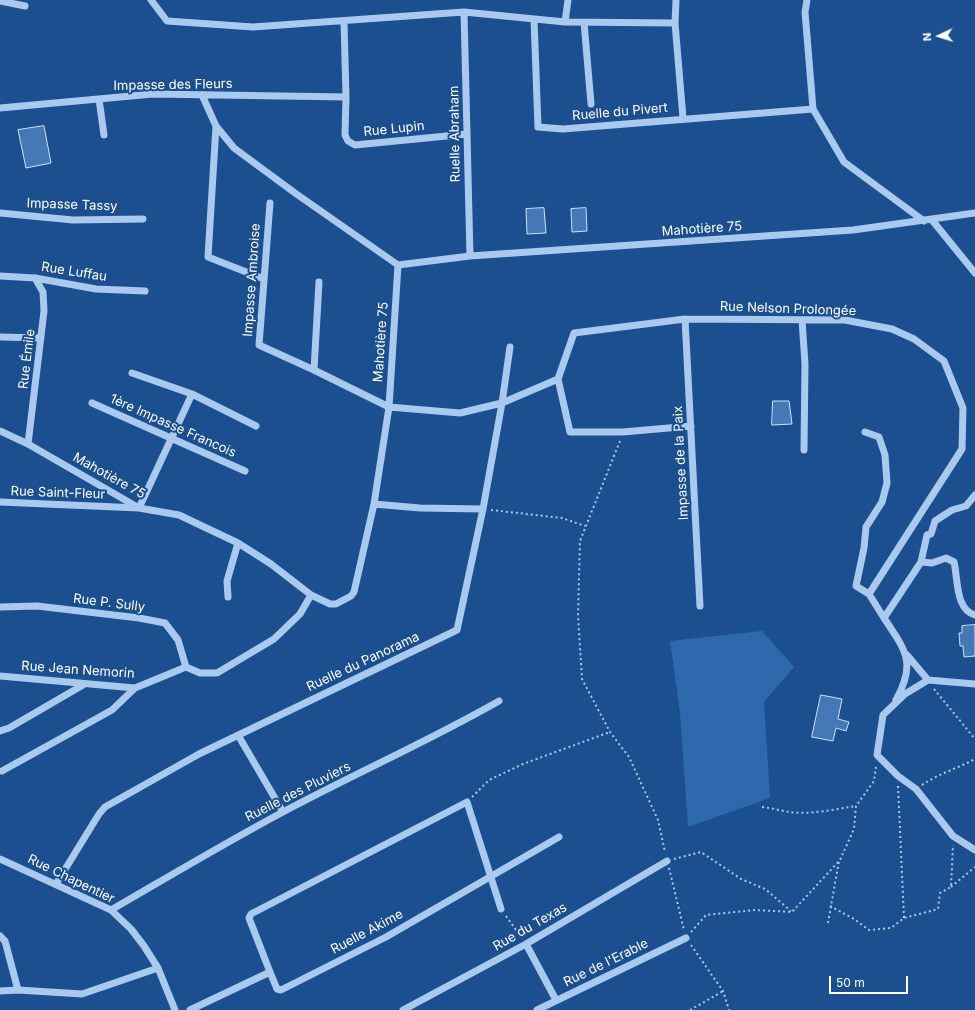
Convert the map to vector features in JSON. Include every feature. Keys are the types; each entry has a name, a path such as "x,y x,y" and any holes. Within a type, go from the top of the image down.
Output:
{"street":[{"path":"151,0 167,21 253,27 464,12 565,22 675,23"},
{"path":"565,22 568,0"},
{"path":"676,0 675,23 683,118"},
{"path":"807,0 805,12 813,109 844,162 924,221"},
{"path":"0,1 26,6"},
{"name":"Ruelle Abraham","path":"464,12 470,256"},
{"name":"Ruelle du Pivert","path":"534,19 538,127 563,129 683,118 813,109"},
{"name":"Rue Lupin","path":"344,21 346,97 345,135 348,141 355,145 467,134"},
{"path":"584,22 591,104"},
{"name":"Impasse des Fleurs","path":"0,108 153,94 346,97"},
{"path":"202,94 216,126 234,148 295,194 398,265"},
{"path":"99,99 104,135"},
{"path":"216,126 208,257 264,279"},
{"name":"Impasse Ambroise","path":"270,204 259,345 314,370"},
{"name":"Impasse Tassy","path":"0,213 73,220 143,219"},
{"name":"Mahotière 75","path":"0,431 28,444 139,508 179,515 238,542 271,564 311,596 330,604 336,604 351,596 354,592 374,504 389,407 398,265 470,256 853,230 975,213"},
{"path":"932,220 975,273"},
{"name":"Rue Luffau","path":"0,276 35,278 96,289 145,291"},
{"name":"Rue Émile","path":"28,444 44,311 43,292 35,278"},
{"path":"319,282 314,370 389,407 460,413 502,403 558,379 570,432 623,432 691,426"},
{"name":"Rue Nelson Prolongée","path":"558,379 574,333 685,319 845,320 892,329 914,339 944,361 963,408 962,449 869,594"},
{"name":"Impasse de la Paix","path":"685,319 700,606"},
{"path":"802,320 805,364 804,450"},
{"path":"0,337 41,338"},
{"name":"Ruelle du Panorama","path":"56,884 99,814 105,807 199,754 457,630 483,509 502,403 510,347"},
{"path":"132,373 192,394 256,426"},
{"path":"139,508 192,394"},
{"name":"1ère Impasse Francois","path":"92,403 245,471"},
{"path":"865,432 879,437 885,455 887,483 882,502 866,527 864,548 856,586 869,594 907,655 928,680"},
{"path":"884,618 921,562 927,535 931,534 935,521 952,510 966,506 975,495"},
{"name":"Rue Saint-Fleur","path":"0,502 139,508"},
{"path":"374,504 420,508 483,509"},
{"path":"228,597 227,580 238,542"},
{"path":"921,562 932,563 946,558 954,562 961,602 970,614 975,615"},
{"path":"186,667 200,673 217,673 274,639 300,614 311,596"},
{"name":"Rue P. Sully","path":"0,607 37,606 139,618 166,623 178,640 186,667"},
{"path":"893,705 906,680 907,655"},
{"name":"Rue Jean Nemorin","path":"0,676 84,685 135,688 186,667"},
{"path":"975,684 928,680 905,694 883,715 877,755 898,776 916,789 953,836 975,850"},
{"path":"0,731 9,728 84,685"},
{"path":"2,771 112,710 135,688"},
{"name":"Ruelle des Pluviers","path":"111,910 182,868 283,812 465,720 499,701"},
{"path":"238,735 283,812"},
{"path":"190,1010 270,972 249,918 251,914 467,802 501,909"},
{"name":"Ruelle Akime","path":"270,972 277,989 281,990 386,937 559,837"},
{"name":"Rue Chapentier","path":"0,858 111,910 131,929 158,968 174,1010"},
{"name":"Rue du Texas","path":"403,1010 526,944 667,861"},
{"path":"0,936 5,941 18,990"},
{"name":"Rue de l'Erable","path":"537,1010 686,938"},
{"path":"526,944 556,1000"},
{"path":"0,991 18,990 82,994 158,968"}],"path":[{"path":"623,432 580,541 578,615 582,679 610,732 629,757 658,820 686,938 723,991 730,1010"},
{"path":"483,509 562,518 586,526"},
{"path":"928,680 975,739"},
{"path":"467,802 489,780 523,764 610,732"},
{"path":"828,923 830,906 840,860 854,829 856,806 874,781 877,755"},
{"path":"916,789 931,779 954,770 975,759"},
{"path":"898,776 904,918"},
{"path":"762,807 779,808 789,812 813,812 856,806"},
{"path":"951,886 953,836"},
{"path":"667,861 701,852 741,879 765,889 792,912"},
{"path":"792,912 840,860"},
{"path":"830,906 854,919 869,930 891,928 904,918 938,909 940,893 975,867"},
{"path":"501,909 526,944"},
{"path":"686,938 706,915 755,910 792,912"},
{"path":"690,1010 723,991"}],"shaded area":[{"path":"762,631 794,667 764,702 770,798 688,827 680,713 670,641"}],"building":[{"path":"44,126 51,163 26,168 18,130"},
{"path":"544,208 546,233 527,234 526,209"},
{"path":"586,208 587,231 572,232 571,209"},
{"path":"773,401 789,401 792,424 772,425"},
{"path":"975,625 975,656 964,657 963,646 960,646 959,633 962,633 962,626"},
{"path":"821,695 842,699 838,719 849,722 846,731 836,728 833,741 812,737"}]}
